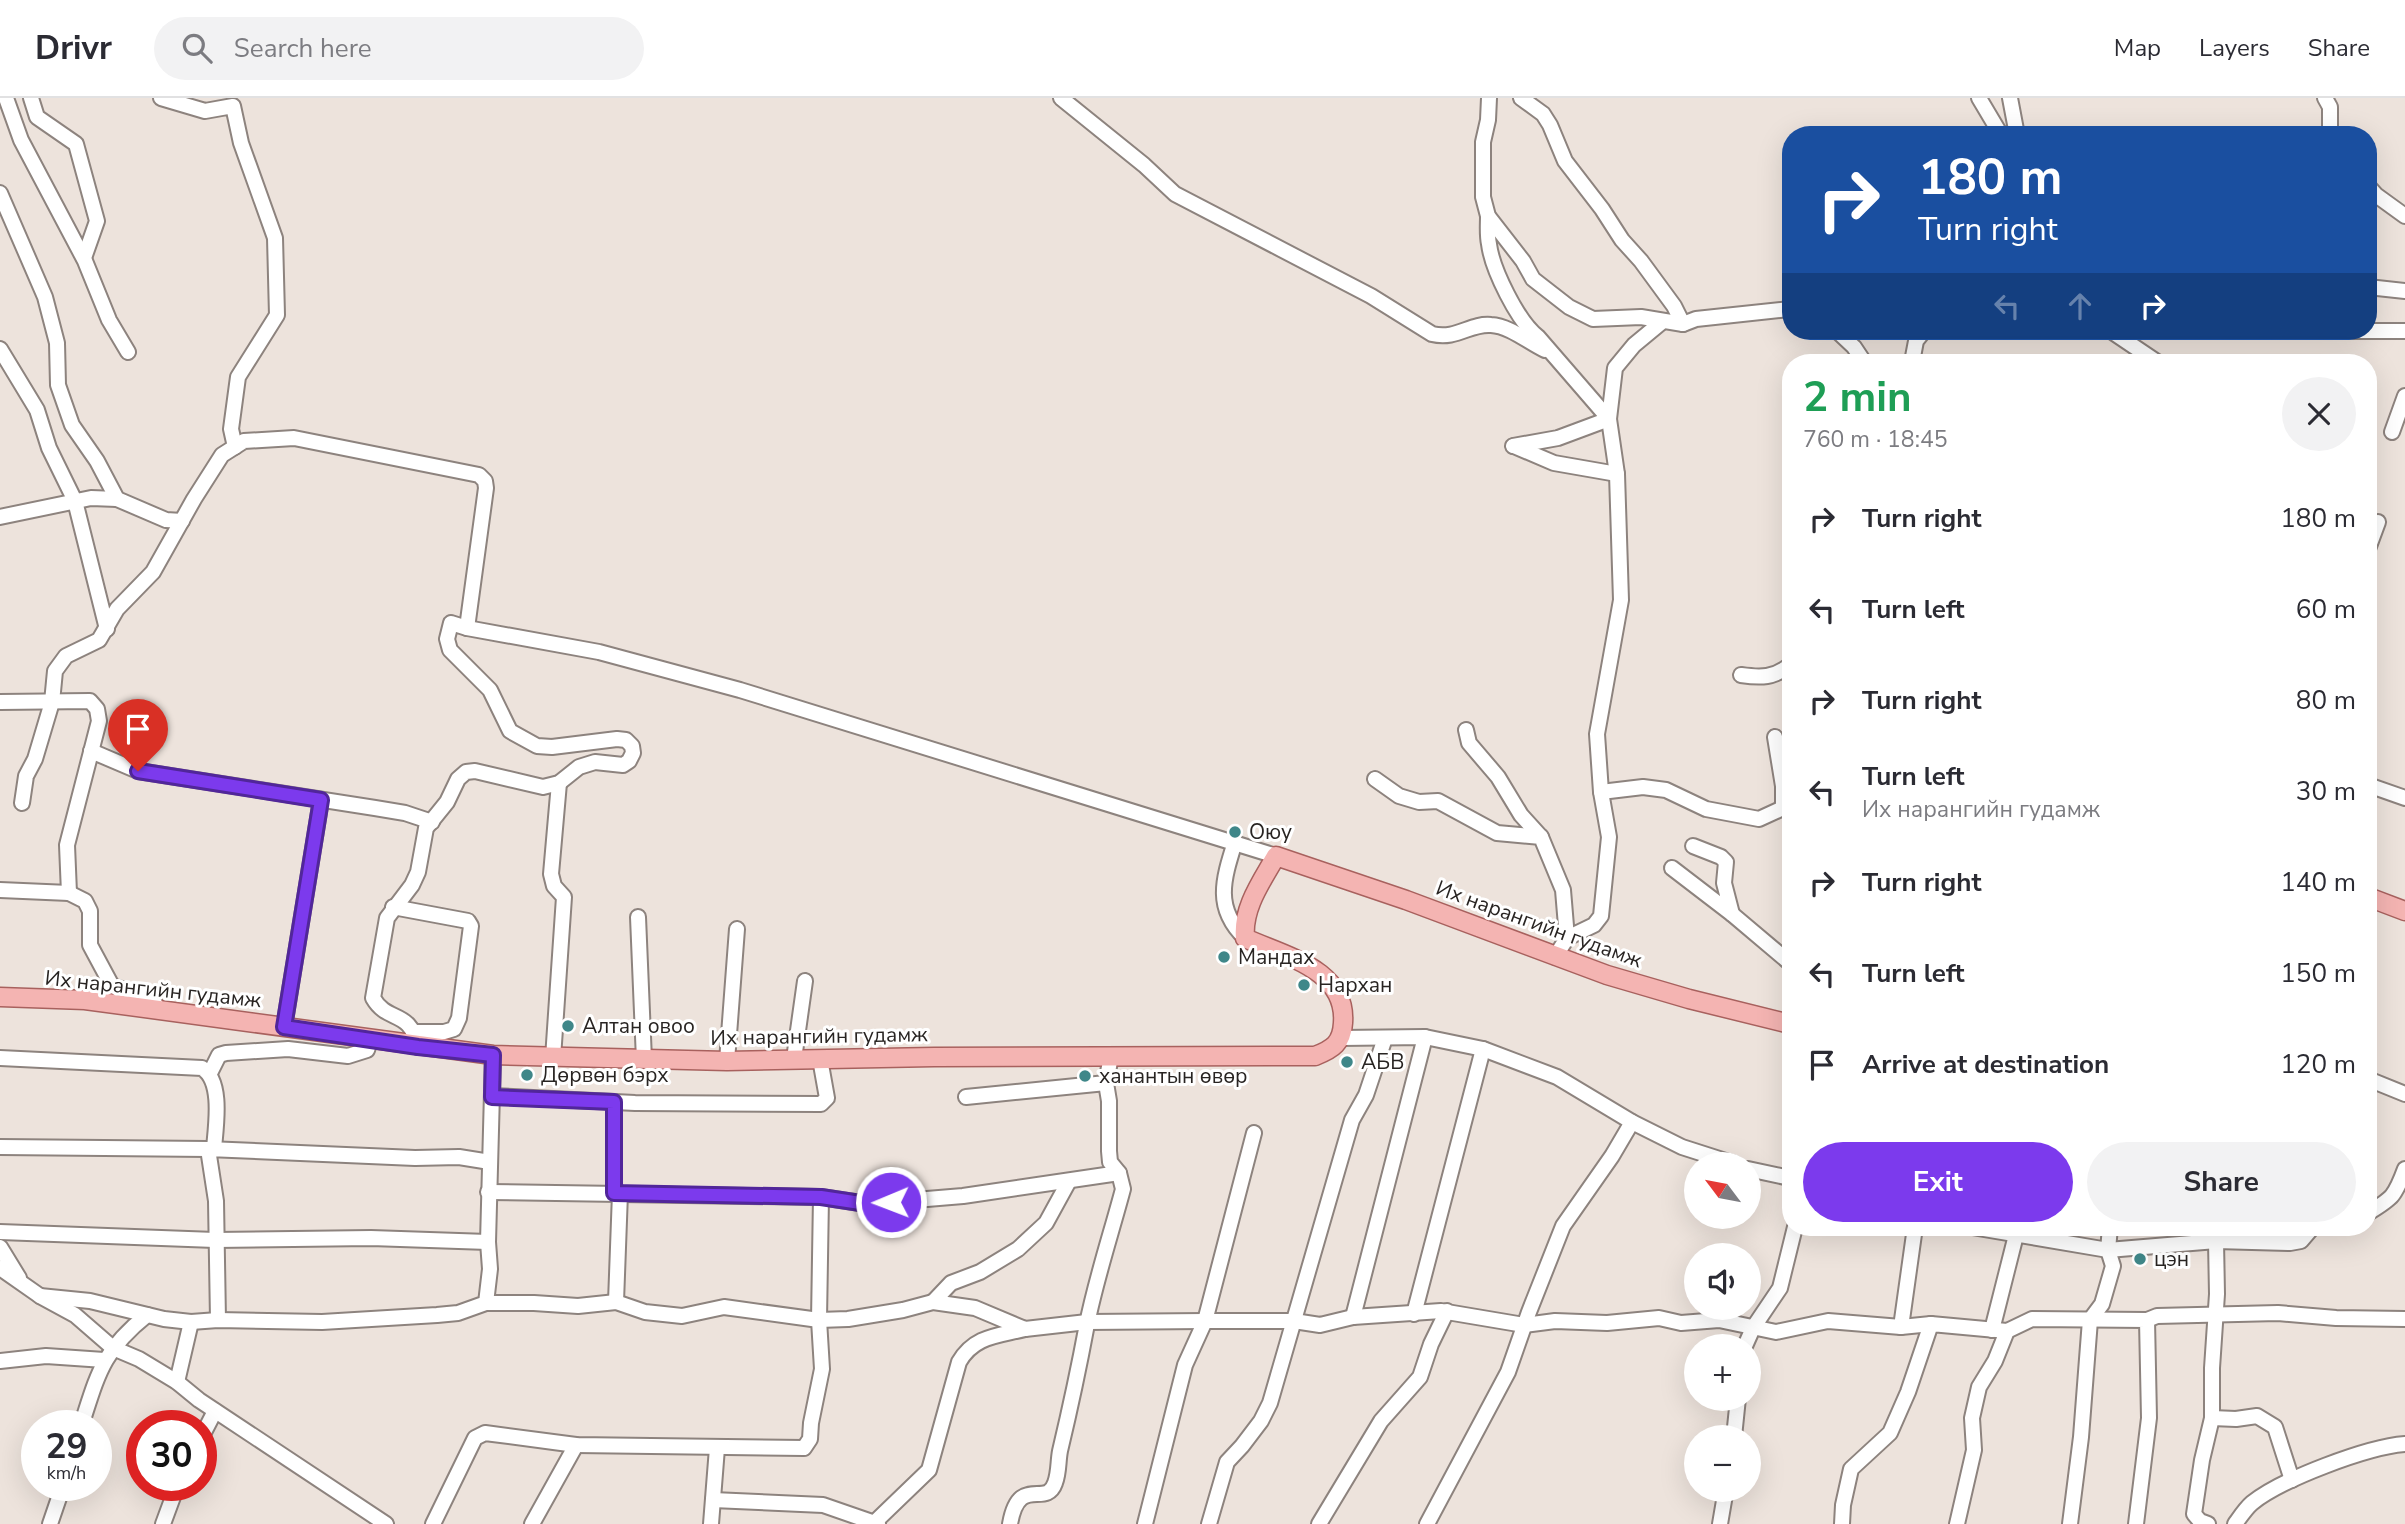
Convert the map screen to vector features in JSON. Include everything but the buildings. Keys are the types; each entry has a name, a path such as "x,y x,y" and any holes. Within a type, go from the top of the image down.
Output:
{"main road":[{"name":"Их нарангийн гудамж","path":"1276,856 1406,900 1555,957 1689,999 1782,1022"},
{"path":"1276,856 1253,897 1244,925 1245,938 1315,970 1329,981 1343,1003 1341,1038"},
{"path":"2377,900 2405,911"},
{"name":"Их нарангийн гудамж","path":"0,997 85,1000 372,1039 417,1040 493,1055 553,1058 727,1061 1315,1056 1337,1046 1341,1038"}],"street":[{"path":"6,98 21,140 84,258 109,320 128,352"},
{"path":"31,98 37,117 76,144 97,220 84,258"},
{"path":"161,98 205,111 233,106 242,143 275,239 277,315 238,377 230,429 235,447"},
{"path":"179,98 205,111"},
{"path":"1061,98 1144,165 1175,194 1371,296 1432,334 1444,337 1489,324 1508,329 1549,352"},
{"path":"1489,98 1483,142 1483,197 1488,216 1489,245 1499,274 1515,310 1530,330 1609,419"},
{"path":"1521,98 1543,114 1565,161 1674,306 1683,324"},
{"path":"1979,98 1996,126"},
{"path":"1986,98 2011,105 2015,126"},
{"path":"2325,98 2330,107 2330,126"},
{"path":"0,193 45,297 57,343 58,385 72,425 97,461 117,499"},
{"path":"2377,196 2405,216"},
{"path":"1488,216 1523,261 1533,279 1569,307 1593,319 1641,317 1683,324 1696,319 1782,310"},
{"path":"2377,288 2405,291"},
{"path":"1555,957 1567,938 1594,926 1601,916 1609,836 1601,792 1597,734 1621,600 1617,474 1609,419 1615,368 1634,345 1664,321"},
{"path":"2377,331 2405,331"},
{"path":"1847,340 1859,354"},
{"path":"2124,340 2145,354"},
{"path":"0,349 37,410 49,448 75,501 107,629"},
{"path":"2392,432 2405,396"},
{"path":"1609,419 1558,438 1513,446 1554,463 1617,474"},
{"path":"22,803 26,776 35,760 52,702 55,671 66,656 99,640 117,609 153,572 222,455 244,441 294,438 480,475 486,488 467,628"},
{"path":"0,517 91,498 117,499 166,520 182,521"},
{"path":"393,907 468,921 471,926 459,1018 454,1029 417,1040 410,1024 377,1005 373,998 387,918 393,907 412,885 418,872 426,828 447,802 457,779 466,772 475,771 543,787 559,783 579,767 595,762 623,765 633,754 632,746 626,740 537,746 510,731 490,690 450,650 447,639 451,623 599,652 740,690 1276,856"},
{"path":"1741,675 1763,678 1782,672"},
{"path":"0,702 90,701 97,709 99,721 67,845 69,893"},
{"path":"1466,730 1469,743 1499,777 1521,815 1542,838 1563,891 1567,938"},
{"path":"1775,737 1782,780"},
{"path":"91,751 138,771 405,813 432,822"},
{"path":"1376,779 1399,796 1419,802 1438,801 1497,833 1542,838"},
{"path":"553,1058 564,897 554,886 551,874 559,783"},
{"path":"1601,792 1643,787 1666,790 1706,809 1759,819 1782,810"},
{"path":"2377,788 2405,798"},
{"path":"284,1027 321,800"},
{"path":"1235,842 1223,886 1232,926 1245,938"},
{"path":"1693,846 1721,857 1726,862 1724,883 1732,915"},
{"path":"1672,868 1782,956"},
{"path":"0,890 69,893 85,901 90,911 90,945 113,986 151,998 159,1009"},
{"path":"638,917 644,1060"},
{"path":"727,1061 737,929"},
{"path":"794,1059 805,981"},
{"path":"1341,1038 1425,1037 1483,1049 1557,1077 1632,1122 1698,1152"},
{"path":"1353,1317 1425,1037"},
{"path":"1209,1524 1227,1462 1261,1421 1270,1403 1352,1120 1366,1095 1385,1038"},
{"path":"210,1073 219,1055 226,1053 288,1049 348,1056 367,1051 372,1039"},
{"path":"1414,1314 1483,1049"},
{"path":"486,1303 490,1269 488,1192 493,1055"},
{"path":"1010,1524 1016,1501 1024,1495 1051,1490 1055,1482 1087,1322 1124,1189 1119,1173 1111,1162 1106,1083 1111,1056"},
{"path":"0,1058 202,1068 210,1073 217,1116 211,1148 216,1200 218,1320"},
{"path":"492,1097 614,1102 821,1104 827,1098 820,1059"},
{"path":"966,1097 1106,1083"},
{"path":"2377,1083 2405,1094"},
{"path":"614,1102 616,1302"},
{"path":"1427,1524 1508,1373 1563,1226 1612,1156 1632,1122"},
{"path":"1145,1524 1185,1366 1205,1321 1254,1133"},
{"path":"0,1147 211,1148 415,1158 452,1156 490,1162"},
{"path":"2377,1208 2401,1195 2405,1169"},
{"path":"1761,1171 1782,1176"},
{"path":"488,1192 821,1197 867,1204 963,1196 1119,1173"},
{"path":"933,1302 951,1283 979,1272 1018,1249 1046,1223 1069,1181"},
{"path":"433,1524 475,1438 485,1433 576,1445 804,1448 810,1439 822,1369 819,1320 821,1197"},
{"path":"0,1232 215,1240 371,1238 488,1242"},
{"path":"1750,1334 1780,1288 1793,1236"},
{"path":"1900,1327 1914,1236"},
{"path":"1957,1524 1974,1450 1972,1418 1979,1387 1995,1361 2016,1236"},
{"path":"2022,1236 2108,1250 2216,1241 2290,1243 2301,1241 2305,1236"},
{"path":"2070,1524 2081,1437 2090,1320 2102,1304 2113,1266 2108,1250 2109,1236"},
{"path":"2208,1524 2200,1521 2194,1514 2212,1418 2216,1241"},
{"path":"0,1247 22,1282"},
{"path":"0,1268 40,1296 75,1315 109,1354"},
{"path":"40,1296 90,1301 146,1315 191,1322 322,1322 438,1315 467,1310 486,1303 578,1306 616,1302 645,1312 682,1316 724,1307 819,1320 848,1319 933,1302 975,1308 1025,1329"},
{"path":"1320,1524 1381,1421 1420,1377 1431,1344 1447,1311"},
{"path":"713,1500 823,1505 877,1523 929,1470 959,1362 966,1349 976,1341 1025,1329 1087,1322 1294,1321 1320,1325 1353,1317 1447,1311 1524,1325 1555,1321 1607,1323 1659,1318 1681,1323 1720,1320 1776,1332 1828,1321 1900,1327 1931,1324 1999,1330 2032,1319 2147,1320 2157,1316 2278,1312 2336,1318 2405,1319"},
{"path":"87,1410 109,1354 146,1315"},
{"path":"2137,1524 2149,1418 2147,1320"},
{"path":"177,1382 191,1322"},
{"path":"1842,1524 1851,1469 1890,1433 1908,1392 1931,1324"},
{"path":"0,1361 109,1354 139,1359 177,1382 214,1410"},
{"path":"217,1412 386,1524"},
{"path":"2212,1418 2257,1416 2276,1426 2292,1480"},
{"path":"2235,1524 2252,1503 2292,1480 2332,1463 2405,1444"},
{"path":"533,1524 576,1445"},
{"path":"711,1524 717,1448"},
{"path":"50,1524 58,1501"},
{"path":"163,1524 171,1501"},
{"path":"1720,1524 1724,1502"}],"place":[{"name":"Оюу","path":"1235,832"},
{"name":"Мандах","path":"1224,957"},
{"name":"Нархан","path":"1304,985"},
{"name":"Алтан овоо","path":"568,1026"},
{"name":"АБВ","path":"1347,1062"},
{"name":"Дөрвөн бэрх","path":"527,1075"},
{"name":"ханантын өвөр","path":"1085,1076"},
{"name":"цэн","path":"2140,1259"}],"route":[{"path":"138,771 321,800 284,1027 493,1055 492,1097 614,1102 614,1193 821,1197 867,1204 891,1202"}]}
